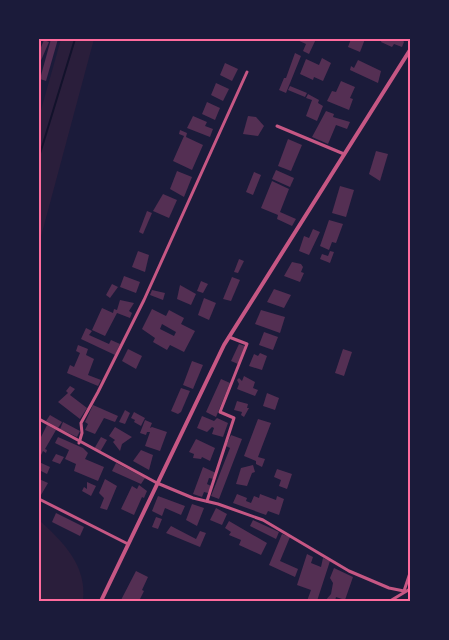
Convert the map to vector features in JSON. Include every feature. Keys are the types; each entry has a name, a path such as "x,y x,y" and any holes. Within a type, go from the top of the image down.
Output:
{"street":[{"path":"101,601 229,337 410,50"},
{"path":"79,443 82,433 80,423 114,361 144,300 247,72"},
{"path":"277,126 344,154"},
{"path":"207,501 234,418 220,412 248,344 229,337"},
{"path":"39,419 79,443 157,483 193,498 218,504 263,520 349,571 389,588 404,591"},
{"path":"39,499 128,544"},
{"path":"404,591 410,573"},
{"path":"390,601 410,589"}],"shaded area":[{"path":"61,39 94,39 39,244 39,117"},
{"path":"39,520 65,546 77,565 83,588 83,601 39,601"}],"building":[{"path":"51,39 58,39 46,81 40,79"},
{"path":"295,39 316,39 309,54 303,51 306,44"},
{"path":"351,39 365,39 360,52 348,47"},
{"path":"382,39 402,39 404,42 402,47 394,44 392,47 381,42"},
{"path":"44,40 49,42 39,65 39,52"},
{"path":"295,53 301,56 286,93 279,90 284,78 286,78"},
{"path":"322,58 331,63 323,81 314,77 313,80 300,74 306,59 319,65"},
{"path":"358,60 381,71 378,83 350,70 351,66 354,68"},
{"path":"225,63 238,69 232,81 220,75"},
{"path":"341,81 355,87 350,98 353,99 349,110 327,101 332,91 336,92"},
{"path":"216,83 229,89 223,101 211,95"},
{"path":"290,86 307,93 305,97 288,90"},
{"path":"308,94 319,100 318,103 323,106 317,121 306,116 312,100 306,98"},
{"path":"207,102 220,108 215,120 202,114"},
{"path":"326,111 334,114 333,117 350,122 347,129 336,125 328,144 312,137"},
{"path":"193,116 207,122 205,126 213,129 210,137 187,128"},
{"path":"248,116 256,117 264,126 258,136 243,134"},
{"path":"180,130 187,133 186,137 203,145 192,170 173,161 184,136 179,134"},
{"path":"288,139 302,145 291,171 278,166"},
{"path":"376,151 388,154 380,181 369,174"},
{"path":"276,170 294,178 290,187 272,179"},
{"path":"177,171 192,177 184,197 170,189"},
{"path":"254,172 261,175 253,195 246,192"},
{"path":"272,181 289,189 280,212 296,219 292,226 277,219 278,215 261,208"},
{"path":"340,186 354,190 346,217 332,213"},
{"path":"163,194 177,200 169,218 153,211"},
{"path":"147,211 152,213 143,234 139,232"},
{"path":"329,220 343,224 336,243 332,242 329,250 320,246"},
{"path":"313,229 320,232 309,255 299,251 304,236 309,238"},
{"path":"138,251 149,255 145,272 132,267"},
{"path":"330,251 334,252 330,263 320,259 322,254 328,256"},
{"path":"239,259 244,261 238,273 234,272"},
{"path":"292,262 301,264 303,267 301,272 304,273 300,282 284,276"},
{"path":"124,276 140,282 136,293 120,287"},
{"path":"232,277 240,280 231,301 223,299"},
{"path":"201,281 208,284 203,293 197,291"},
{"path":"112,284 118,287 110,298 106,295"},
{"path":"180,285 196,294 191,305 177,299"},
{"path":"274,289 291,295 284,308 267,302"},
{"path":"152,290 165,293 163,300 150,295"},
{"path":"204,298 216,303 209,320 198,315"},
{"path":"120,300 134,303 129,311 132,313 130,318 117,313 105,336 92,330 102,308 113,313 114,309 117,310"},
{"path":"152,309 166,316 169,310 184,318 181,324 195,331 184,352 170,345 167,350 153,342 155,338 142,329","holes":["162,324 176,332 174,336 160,329"]},
{"path":"261,310 285,317 280,333 255,324"},
{"path":"86,328 92,331 89,335 109,344 111,340 120,344 115,355 81,339"},
{"path":"264,332 278,337 273,350 259,345"},
{"path":"239,344 245,346 238,364 231,361"},
{"path":"78,345 88,349 86,355 94,359 88,375 101,380 98,386 67,373 70,365 74,367 80,353 76,351"},
{"path":"128,349 142,356 136,369 122,361"},
{"path":"343,349 352,352 344,376 335,373"},
{"path":"260,353 267,356 262,370 249,366 254,354 258,356"},
{"path":"192,361 203,365 193,389 183,385"},
{"path":"244,376 255,382 253,388 258,390 255,396 237,389 239,384 237,380 239,378 242,381"},
{"path":"221,379 230,383 216,417 206,412"},
{"path":"70,386 75,389 70,395 87,408 80,419 58,402 68,393 66,391"},
{"path":"181,388 190,391 181,412 178,414 171,411"},
{"path":"267,393 279,398 275,410 263,406"},
{"path":"237,401 248,404 247,408 249,408 244,417 241,415 242,412 234,410"},
{"path":"93,405 118,416 115,422 104,418 95,434 85,430 88,424 85,422"},
{"path":"125,410 130,413 125,424 119,422"},
{"path":"134,412 145,418 141,426 131,418"},
{"path":"50,415 62,422 58,428 46,421"},
{"path":"202,416 214,421 217,418 228,423 223,437 212,434 214,428 212,427 207,432 197,428"},
{"path":"258,419 271,423 258,457 265,459 262,467 256,464 256,461 244,456"},
{"path":"145,420 152,423 150,428 167,432 160,451 145,446 150,432 147,432 146,435 140,433"},
{"path":"63,422 80,431 77,437 60,429"},
{"path":"47,425 56,430 45,449 47,450 46,453 43,451 41,455 39,454 39,441"},
{"path":"115,427 132,437 122,444 120,451 113,442 115,440 109,436"},
{"path":"231,435 242,439 219,499 211,496 230,448 226,446"},
{"path":"58,437 83,448 88,453 85,459 104,467 98,481 74,471 76,464 65,459 69,450 55,443"},
{"path":"101,437 107,440 100,452 94,449"},
{"path":"196,439 215,448 210,461 202,457 201,459 193,458 194,454 189,452"},
{"path":"141,450 153,455 149,470 133,461"},
{"path":"56,454 64,457 60,464 52,461"},
{"path":"39,462 50,467 47,474 39,470"},
{"path":"116,463 145,478 141,484 112,471"},
{"path":"253,465 255,472 252,473 247,486 236,484 241,468"},
{"path":"203,467 216,473 214,479 209,478 207,484 211,486 208,493 204,492 202,497 193,494"},
{"path":"277,469 292,474 287,489 279,486 281,480 274,477"},
{"path":"39,479 48,483 41,495 39,494"},
{"path":"105,479 117,486 107,510 100,508 104,498 99,493"},
{"path":"87,482 96,486 91,496 82,491 84,487 87,489"},
{"path":"139,485 147,491 144,498 142,497 134,515 121,509 132,486 137,489"},
{"path":"237,494 247,498 246,501 251,503 254,496 259,498 260,494 276,500 277,496 284,499 279,515 268,511 266,515 233,503"},
{"path":"158,496 185,506 181,515 165,508 162,516 152,511"},
{"path":"192,504 204,508 197,526 186,520"},
{"path":"216,508 227,514 222,525 210,520"},
{"path":"56,513 84,527 80,536 52,522"},
{"path":"156,517 162,519 158,529 152,527"},
{"path":"253,520 279,532 276,539 250,526"},
{"path":"229,521 267,543 261,555 239,545 241,540 229,535 231,532 225,528"},
{"path":"171,526 196,539 200,531 206,533 200,547 166,533"},
{"path":"282,534 290,537 280,561 298,569 295,577 269,565"},
{"path":"307,554 313,557 311,563 321,567 323,558 330,561 317,601 307,601 311,590 297,585"},
{"path":"334,568 353,577 345,600 336,597 335,601 325,601 331,594 333,583 330,578"},
{"path":"136,571 148,577 139,601 121,600"}],"waterway":[{"path":"39,157 75,39"}]}
